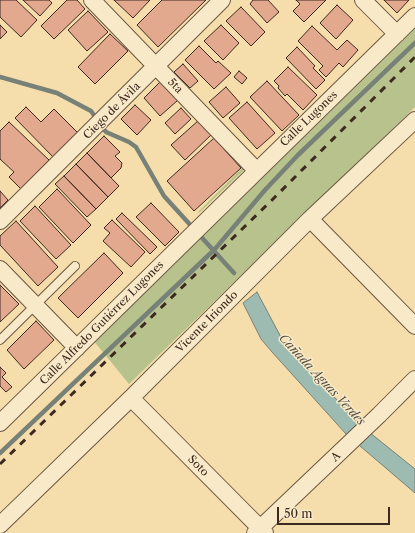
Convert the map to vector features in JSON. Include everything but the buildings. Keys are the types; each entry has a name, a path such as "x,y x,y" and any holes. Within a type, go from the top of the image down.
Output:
{"street":[{"name":"5ta","path":"92,0 257,171"},
{"name":"Ciego de Ávila","path":"0,221 222,0"},
{"path":"363,0 397,34"},
{"name":"Calle Lugones","path":"204,223 415,16"},
{"name":"Vicente Iriondo","path":"0,525 131,398 310,219 415,120"},
{"path":"310,219 415,326"},
{"name":"Calle Alfredo Gutiérrez Lugones","path":"0,423 204,223"},
{"path":"0,269 77,348"},
{"name":"A","path":"260,531 415,379"},
{"name":"Soto","path":"131,398 260,531"}],"lane":[{"path":"0,340 75,266"}],"green space":[{"path":"415,28 415,107 129,384 93,340"},
{"path":"215,138 245,166 244,170 200,212 197,213 242,168"}],"water":[{"path":"257,292 283,341 359,424 415,469 415,493 346,434 261,339 243,303"}],"waterway":[{"name":"Cañada Aguas Verdes","path":"0,453 215,249 265,190 298,155 415,43"},
{"name":"Cañada Aguas Verdes","path":"0,77 57,93 91,111 106,132 129,142 136,147 164,196 234,273"}],"railway":[{"path":"0,464 273,199 415,57"}]}
